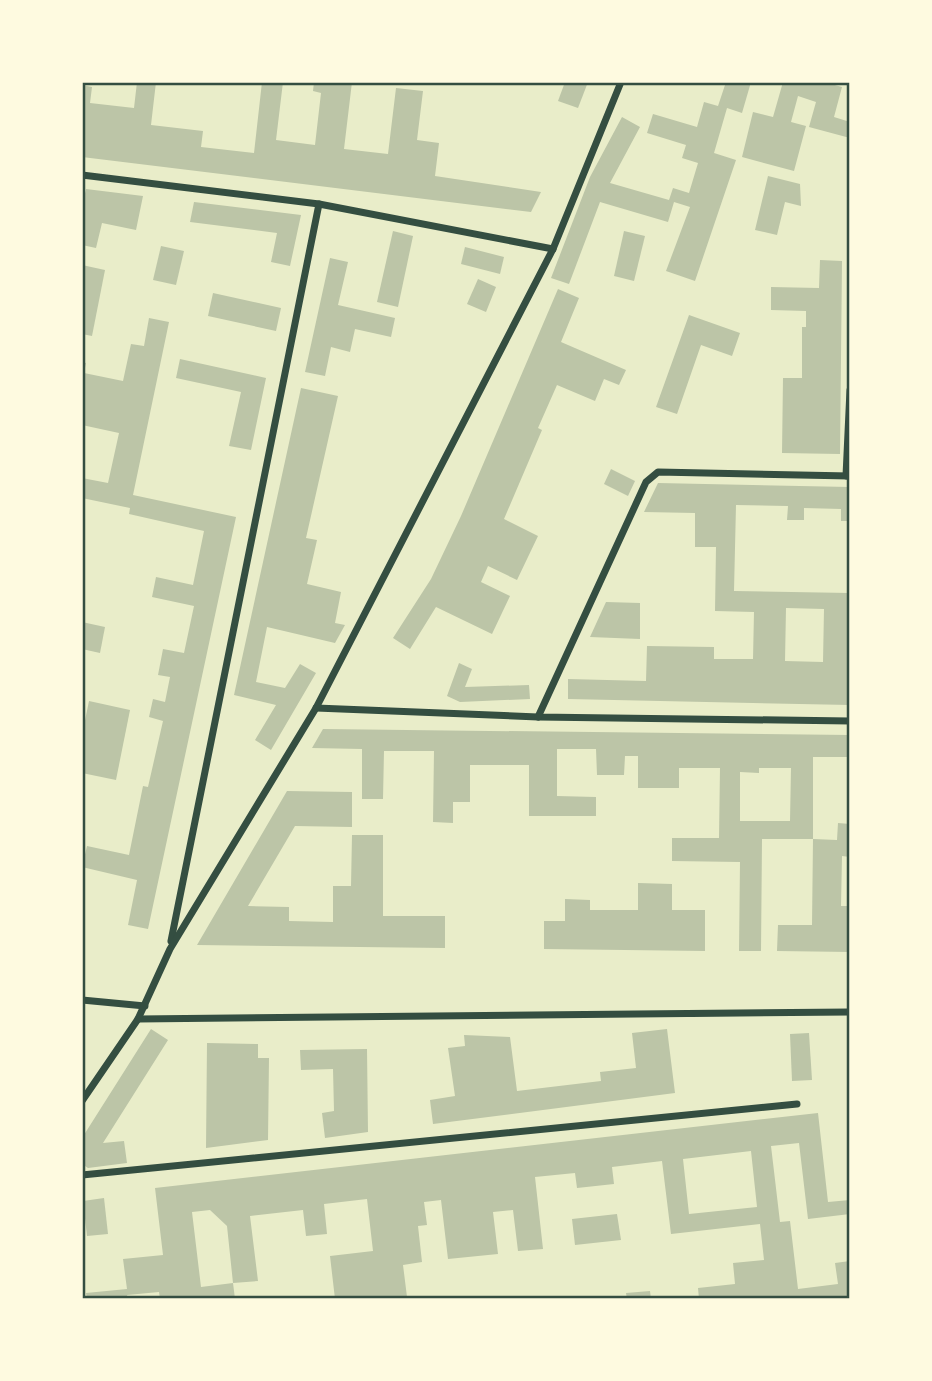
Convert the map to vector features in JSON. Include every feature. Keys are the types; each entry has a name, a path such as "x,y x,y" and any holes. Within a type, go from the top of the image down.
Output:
{"street":[{"path":"82,1101 138,1019 170,949 316,708 553,249 621,82"},
{"path":"82,175 319,204 553,249"},
{"path":"170,949 319,204"},
{"path":"538,717 646,482 658,472 848,476 850,390"},
{"path":"316,708 538,717 850,721"},
{"path":"82,1000 145,1006"},
{"path":"138,1019 850,1012"},
{"path":"82,1175 797,1104"}],"building":[{"path":"137,82 156,82 151,125 203,131 201,147 254,153 262,82 283,82 276,140 315,145 321,93 313,91 314,82 352,82 344,149 388,154 396,88 423,91 417,140 439,143 435,176 541,192 531,212 82,157 82,85 92,87 90,103 134,108"},
{"path":"565,82 588,82 578,108 558,101"},
{"path":"726,82 751,82 742,113 727,108 714,153 736,160 695,281 666,271 690,207 674,202 668,222 600,202 569,284 551,278 590,177 622,117 640,127 610,183 669,200 673,188 689,193 698,163 682,158 686,145 647,133 653,114 697,127 704,102 718,106"},
{"path":"783,82 824,82 842,87 834,117 850,122 850,138 809,127 816,102 798,96 791,122 806,126 794,171 742,157 753,112 773,117"},
{"path":"768,176 800,184 801,206 785,202 777,235 755,230"},
{"path":"86,189 143,196 136,230 102,223 96,248 82,245 82,207"},
{"path":"194,202 301,215 290,266 271,262 277,233 190,222"},
{"path":"393,231 413,236 398,307 377,302"},
{"path":"624,231 645,236 634,281 614,276"},
{"path":"161,246 184,251 176,285 153,280"},
{"path":"465,247 504,257 500,274 461,264"},
{"path":"330,258 348,262 338,305 395,318 391,337 355,329 350,352 331,347 325,376 305,372"},
{"path":"820,260 842,261 840,454 782,453 783,378 802,378 802,327 806,327 806,311 771,310 771,287 819,288"},
{"path":"82,265 105,270 92,336 82,334"},
{"path":"478,279 496,287 486,312 467,304"},
{"path":"558,289 579,298 561,342 626,370 619,385 604,379 595,401 557,385 538,428 542,430 504,519 538,536 517,580 488,566 481,582 510,596 492,634 436,607 410,649 393,638 431,579 461,516"},
{"path":"213,293 281,308 276,331 208,316"},
{"path":"689,315 740,333 732,356 701,345 677,414 656,407"},
{"path":"149,318 169,322 133,495 236,517 148,929 128,925 137,880 82,867 87,846 129,855 143,786 148,787 163,721 149,717 153,699 165,702 170,677 158,675 163,649 184,653 194,606 152,597 156,577 193,585 204,531 129,514 130,508 82,498 82,478 108,483 119,433 82,425 82,362 86,363 84,373 123,381 131,344 144,346"},
{"path":"180,359 266,378 251,450 229,446 241,392 176,378"},
{"path":"301,388 338,396 306,538 317,540 307,584 341,592 335,623 345,625 335,643 267,627 256,682 285,688 300,664 316,673 271,750 255,740 276,705 234,695"},
{"path":"611,469 635,481 628,496 604,484"},
{"path":"658,483 850,487 850,521 841,521 841,509 804,508 804,520 787,520 788,506 736,505 734,591 850,593 850,705 568,699 568,679 646,681 647,646 714,647 714,659 753,659 754,612 715,611 716,547 695,547 695,513 644,512","holes":["786,608 824,609 823,662 785,661"]},
{"path":"606,602 640,603 640,639 590,637"},
{"path":"82,622 105,627 100,653 82,649"},
{"path":"459,663 472,669 465,687 529,685 530,699 460,702 447,696"},
{"path":"89,701 130,710 116,780 82,773 82,735"},
{"path":"323,729 850,735 850,757 813,757 813,839 762,839 761,951 739,951 740,862 672,861 672,838 719,838 720,768 679,768 679,788 638,788 638,756 625,756 624,775 597,775 596,749 557,749 557,796 596,797 596,816 529,816 529,765 470,765 470,802 453,802 453,823 433,822 434,751 384,751 383,799 362,799 362,749 312,748","holes":["759,768 791,768 790,821 740,821 740,772 759,773"]},
{"path":"287,791 352,792 352,827 295,826 248,906 289,907 289,921 333,922 333,886 351,886 352,835 383,835 383,916 445,916 445,948 197,945"},
{"path":"838,823 850,824 850,857 842,856 841,906 850,906 850,952 777,951 778,925 812,925 813,839 837,840"},
{"path":"638,883 672,884 672,910 705,910 705,951 544,949 544,921 565,921 565,899 590,900 590,910 638,910"},
{"path":"151,1029 168,1040 103,1143 124,1141 127,1163 88,1168 82,1164 82,1138"},
{"path":"667,1029 675,1093 433,1124 430,1100 455,1096 448,1048 465,1046 464,1035 510,1037 517,1091 601,1081 600,1072 636,1068 632,1033"},
{"path":"809,1033 812,1080 792,1081 790,1034"},
{"path":"207,1043 258,1044 258,1058 269,1058 268,1140 206,1148"},
{"path":"367,1049 368,1132 325,1138 322,1113 334,1111 333,1069 301,1070 300,1050"},
{"path":"818,1113 828,1202 850,1200 850,1214 808,1219 799,1143 771,1146 780,1222 790,1221 798,1289 838,1284 835,1263 850,1261 850,1299 699,1299 698,1288 735,1284 733,1263 764,1260 760,1224 671,1234 662,1161 612,1167 614,1184 577,1188 575,1173 535,1177 543,1249 518,1251 513,1210 493,1212 498,1254 448,1259 441,1200 424,1202 427,1225 418,1226 422,1262 403,1265 407,1297 335,1299 330,1256 373,1251 367,1199 324,1204 327,1234 306,1236 303,1210 250,1216 258,1281 233,1283 235,1299 160,1299 159,1292 127,1295 128,1299 87,1299 86,1293 127,1289 123,1259 163,1255 155,1188","holes":["751,1151 757,1207 689,1214 683,1159","210,1210 227,1226 233,1283 201,1287 192,1212"]},
{"path":"104,1198 108,1234 87,1236 83,1201"},
{"path":"617,1214 621,1240 575,1245 572,1219"},
{"path":"650,1291 651,1299 627,1299 626,1293"}]}
